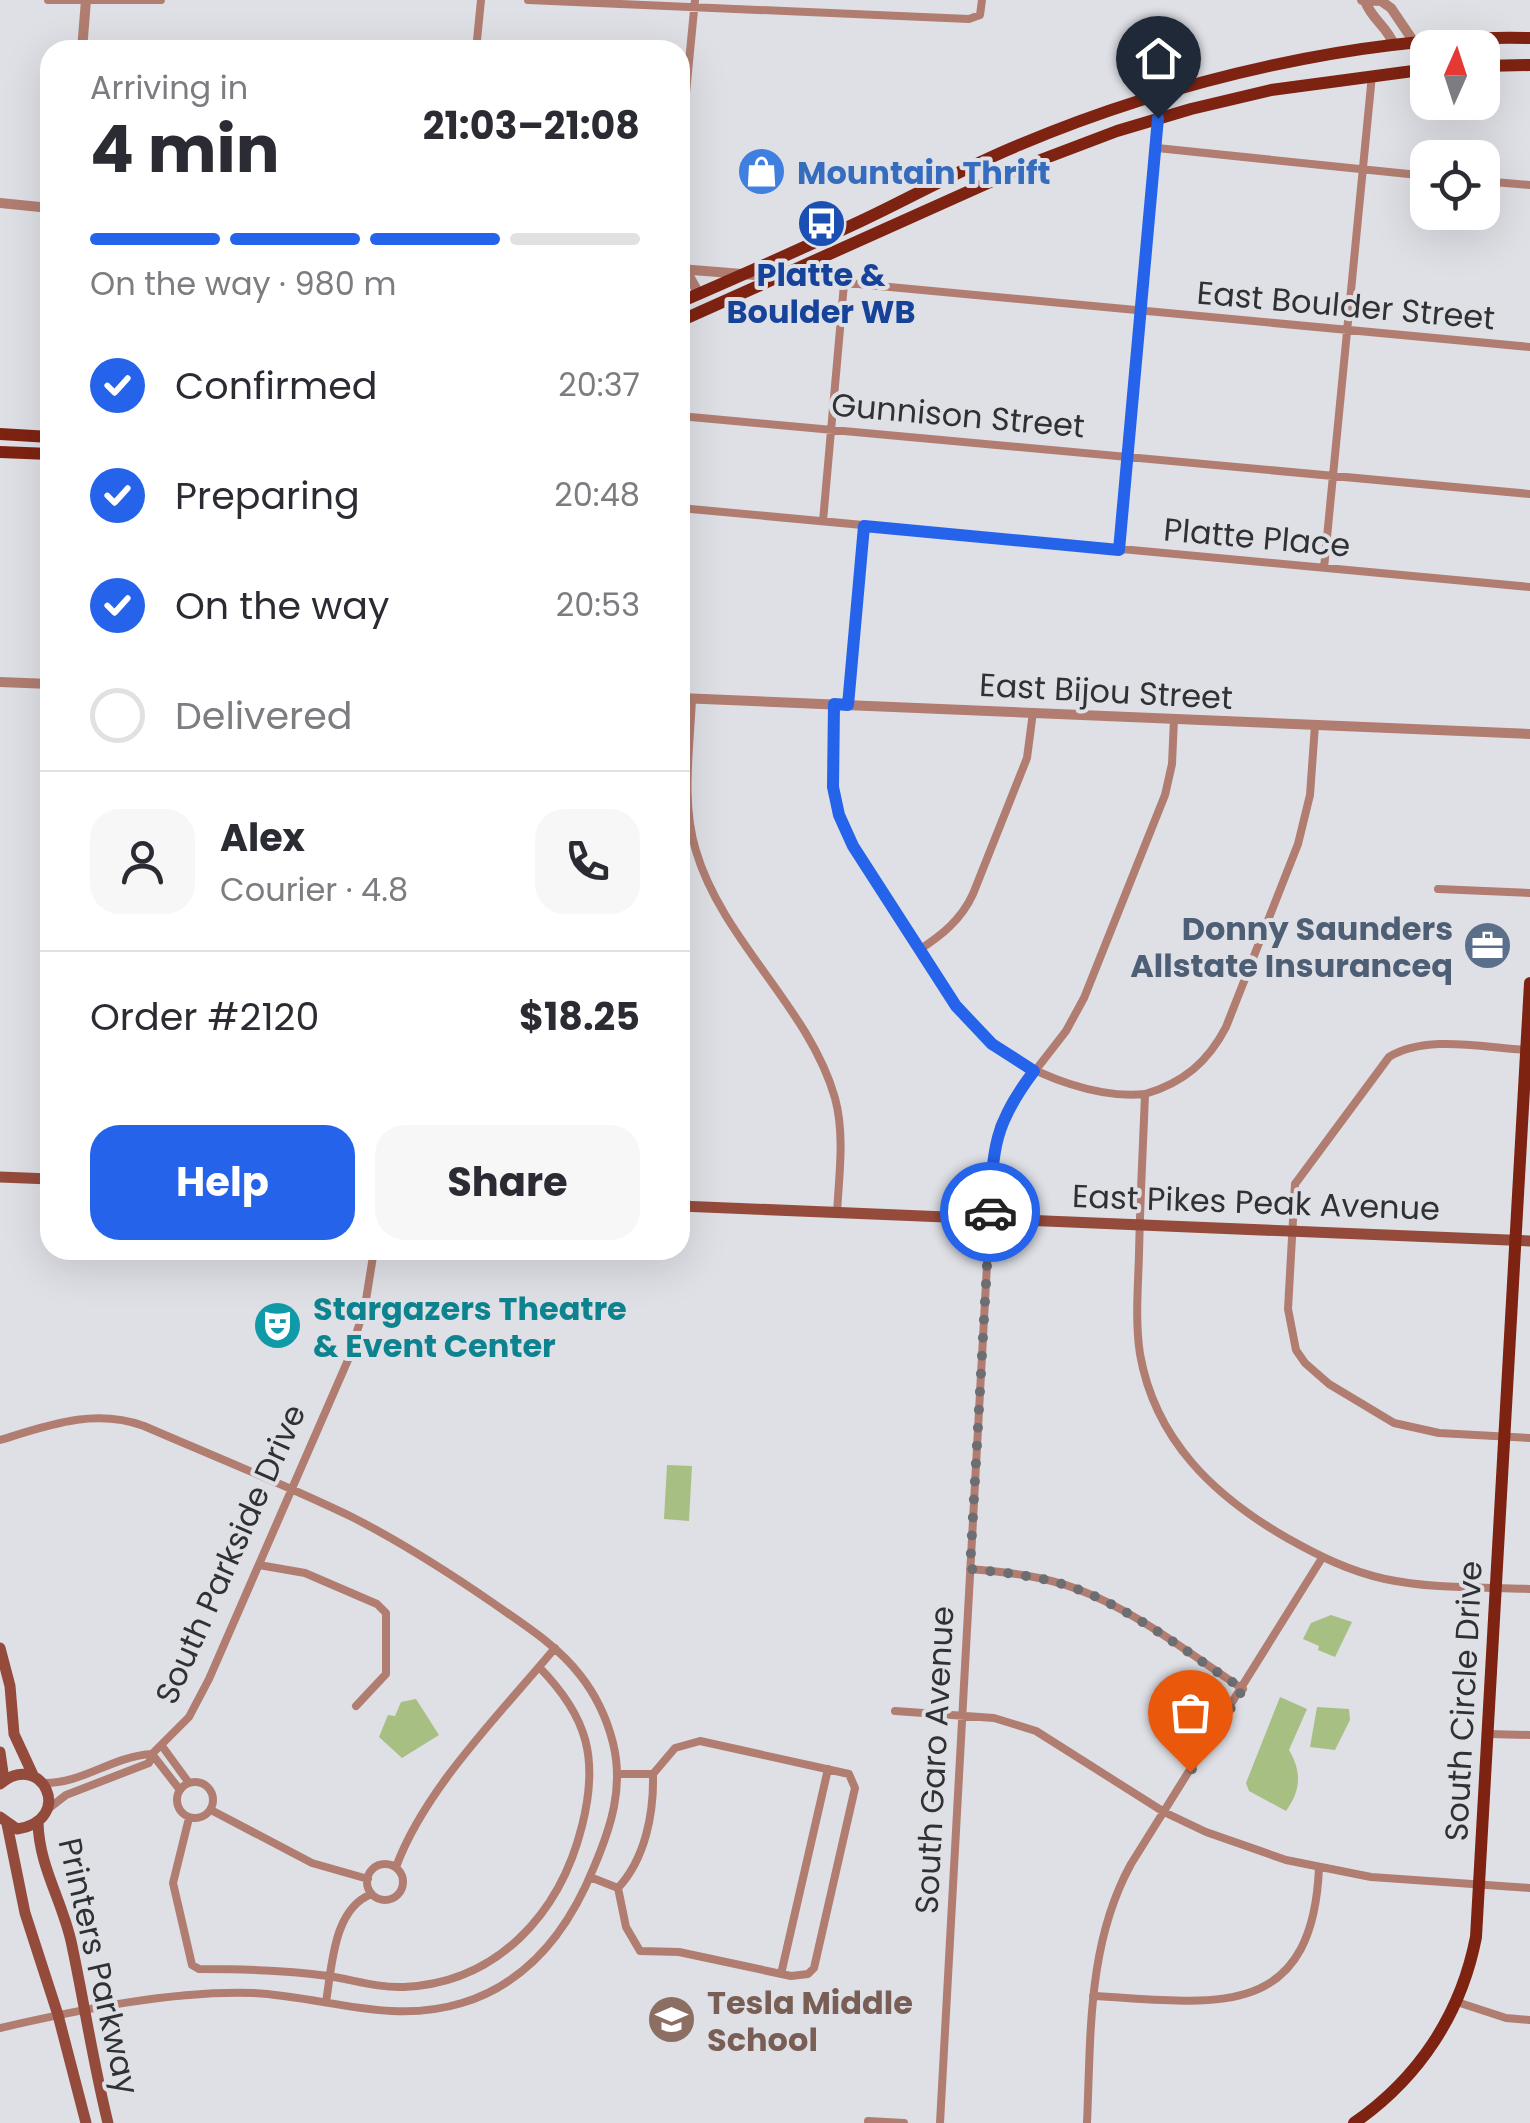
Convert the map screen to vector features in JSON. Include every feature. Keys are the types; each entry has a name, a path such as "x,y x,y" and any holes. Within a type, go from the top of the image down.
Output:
{"main road":[{"path":"1500,39 1530,38"},
{"path":"690,298 1069,124 1223,78 1410,43"},
{"path":"1500,66 1530,65"},
{"path":"690,317 1030,164 1158,118 1248,95 1410,71"},
{"path":"0,434 40,436"},
{"path":"0,452 40,454"},
{"name":"South Circle Drive","path":"1354,2123 1390,2096 1414,2070 1457,2002 1472,1958 1481,1886 1505,1437 1523,1240 1530,983"},
{"path":"0,1177 40,1179"},
{"name":"East Pikes Peak Avenue","path":"690,1206 1523,1240"},
{"path":"0,1648 10,1686 14,1734 49,1795 48,1809"},
{"path":"0,1752 2,1782 21,1774 38,1779"},
{"name":"South Parkside Drive","path":"38,1822 48,1809"},
{"path":"4,1821 17,1828 38,1822"},
{"name":"Printers Parkway","path":"4,1821 24,1912 58,2016 86,2123"},
{"name":"Printers Parkway","path":"38,1822 40,1854 60,1901 70,1940 108,2123"}],"street":[{"path":"48,0 161,0"},
{"path":"477,40 481,0"},
{"path":"528,0 695,3 975,19 980,15 982,0"},
{"path":"83,40 86,1"},
{"path":"1394,45 1388,29 1370,16 1364,1 1382,1 1410,36"},
{"path":"690,53 695,3"},
{"path":"1324,568 1372,74"},
{"path":"1119,550 1158,118"},
{"path":"1157,148 1410,174"},
{"path":"1500,182 1530,185"},
{"path":"0,204 40,207"},
{"name":"East Boulder Street","path":"690,270 1530,348"},
{"path":"690,280 699,294"},
{"path":"823,521 844,284"},
{"name":"Gunnison Street","path":"690,417 1530,494"},
{"name":"Platte Place","path":"690,509 1530,587"},
{"path":"848,705 864,526"},
{"path":"0,682 40,684"},
{"name":"East Bijou Street","path":"690,698 1530,734"},
{"path":"834,704 832,772 839,815 853,846 956,1006 978,1032 1034,1071 1102,1092 1145,1094 1175,1082 1198,1066 1226,1028 1298,844 1310,795 1316,725"},
{"path":"919,950 948,928 973,894 1027,758 1033,712"},
{"name":"South Garo Avenue","path":"940,2123 993,1155 998,1127 1011,1102 1066,1031 1084,998 1160,810 1172,764 1174,719"},
{"path":"690,813 696,853 717,900 824,1067 839,1116 838,1213"},
{"path":"1438,889 1530,893"},
{"path":"1527,1050 1428,1045 1408,1048 1389,1057 1296,1184 1288,1322 1296,1350 1315,1374 1364,1408 1407,1427 1440,1433 1530,1438"},
{"path":"1145,1094 1137,1309 1140,1352 1152,1398 1188,1460 1215,1489 1257,1521 1322,1558 1392,1580 1530,1589"},
{"name":"South Parkside Drive","path":"38,1779 63,1784 116,1760 152,1754 182,1726 200,1698 259,1566 359,1328 372,1260"},
{"path":"0,1440 80,1418 120,1418 350,1516 480,1594 555,1648 586,1682 599,1706 614,1746 616,1774 612,1823 590,1878 554,1940 520,1973 488,1994 408,2013 252,1993 205,1994 0,2028"},
{"path":"1087,2123 1093,1996 1100,1944 1113,1901 1322,1558"},
{"path":"259,1566 305,1573 377,1604 386,1613 386,1674 356,1706"},
{"path":"970,1569 1030,1576 1090,1594 1122,1610 1243,1689"},
{"path":"396,1868 408,1840 451,1774 555,1648"},
{"path":"189,1818 174,1883 192,1966 282,1970 401,1987 461,1976 505,1953 529,1932 542,1914 578,1840 591,1775 580,1721 566,1696 539,1667"},
{"path":"895,1712 1008,1721 1036,1730 1164,1812 1221,1838 1319,1868 1382,1878 1530,1888"},
{"path":"1489,1734 1530,1735"},
{"path":"700,1740 849,1774 855,1788 814,1968 800,1976 679,1952 640,1951 626,1926 618,1888 639,1862 653,1794 653,1774 675,1748 700,1740"},
{"path":"162,1746 189,1784"},
{"path":"152,1754 180,1790"},
{"name":"South Parkside Drive","path":"48,1809 62,1797 149,1763 152,1754"},
{"path":"781,1974 828,1770"},
{"path":"616,1774 653,1774"},
{"path":"201,1783 212,1791 211,1810 202,1817 189,1818 180,1810 180,1790 189,1784 201,1783"},
{"path":"211,1810 312,1863 368,1879"},
{"path":"326,2002 345,1919 361,1898 372,1894 387,1900 400,1892 402,1876 396,1868 379,1865 368,1879"},
{"path":"1093,1996 1218,2002 1253,1992 1278,1975 1307,1939 1316,1914 1319,1868"},
{"path":"590,1878 618,1888"},
{"path":"368,1879 372,1894"},
{"path":"1457,2002 1506,2018 1530,2020"},
{"path":"868,2121 904,2123"}],"green space":[{"path":"667,1465 692,1466 689,1521 664,1519"},
{"path":"1331,1615 1352,1622 1335,1657 1303,1639 1311,1623"},
{"path":"1280,1697 1307,1709 1289,1750 1298,1781 1286,1811 1249,1791 1246,1783"},
{"path":"416,1699 439,1735 402,1758 379,1737 388,1715 395,1716 401,1702"},
{"path":"1317,1707 1349,1709 1350,1720 1335,1750 1310,1747"}],"way so far":[{"path":"990,1212 970,1569 1030,1576 1090,1594 1122,1610 1243,1689 1190,1772"}],"place":[{"name":"Mountain Thrift","path":"762,172"},
{"name":"Platte & Boulder WB","path":"821,224"},
{"name":"Donny Saunders Allstate Insuranceq","path":"1488,946"},
{"name":"Stargazers Theatre & Event Center","path":"278,1326"},
{"name":"Tesla Middle School","path":"672,2020"}],"route":[{"path":"990,1212 998,1127 1034,1071 992,1044 956,1006 853,846 839,815 833,787 834,704 848,705 864,526 1119,550 1158,118"}]}
